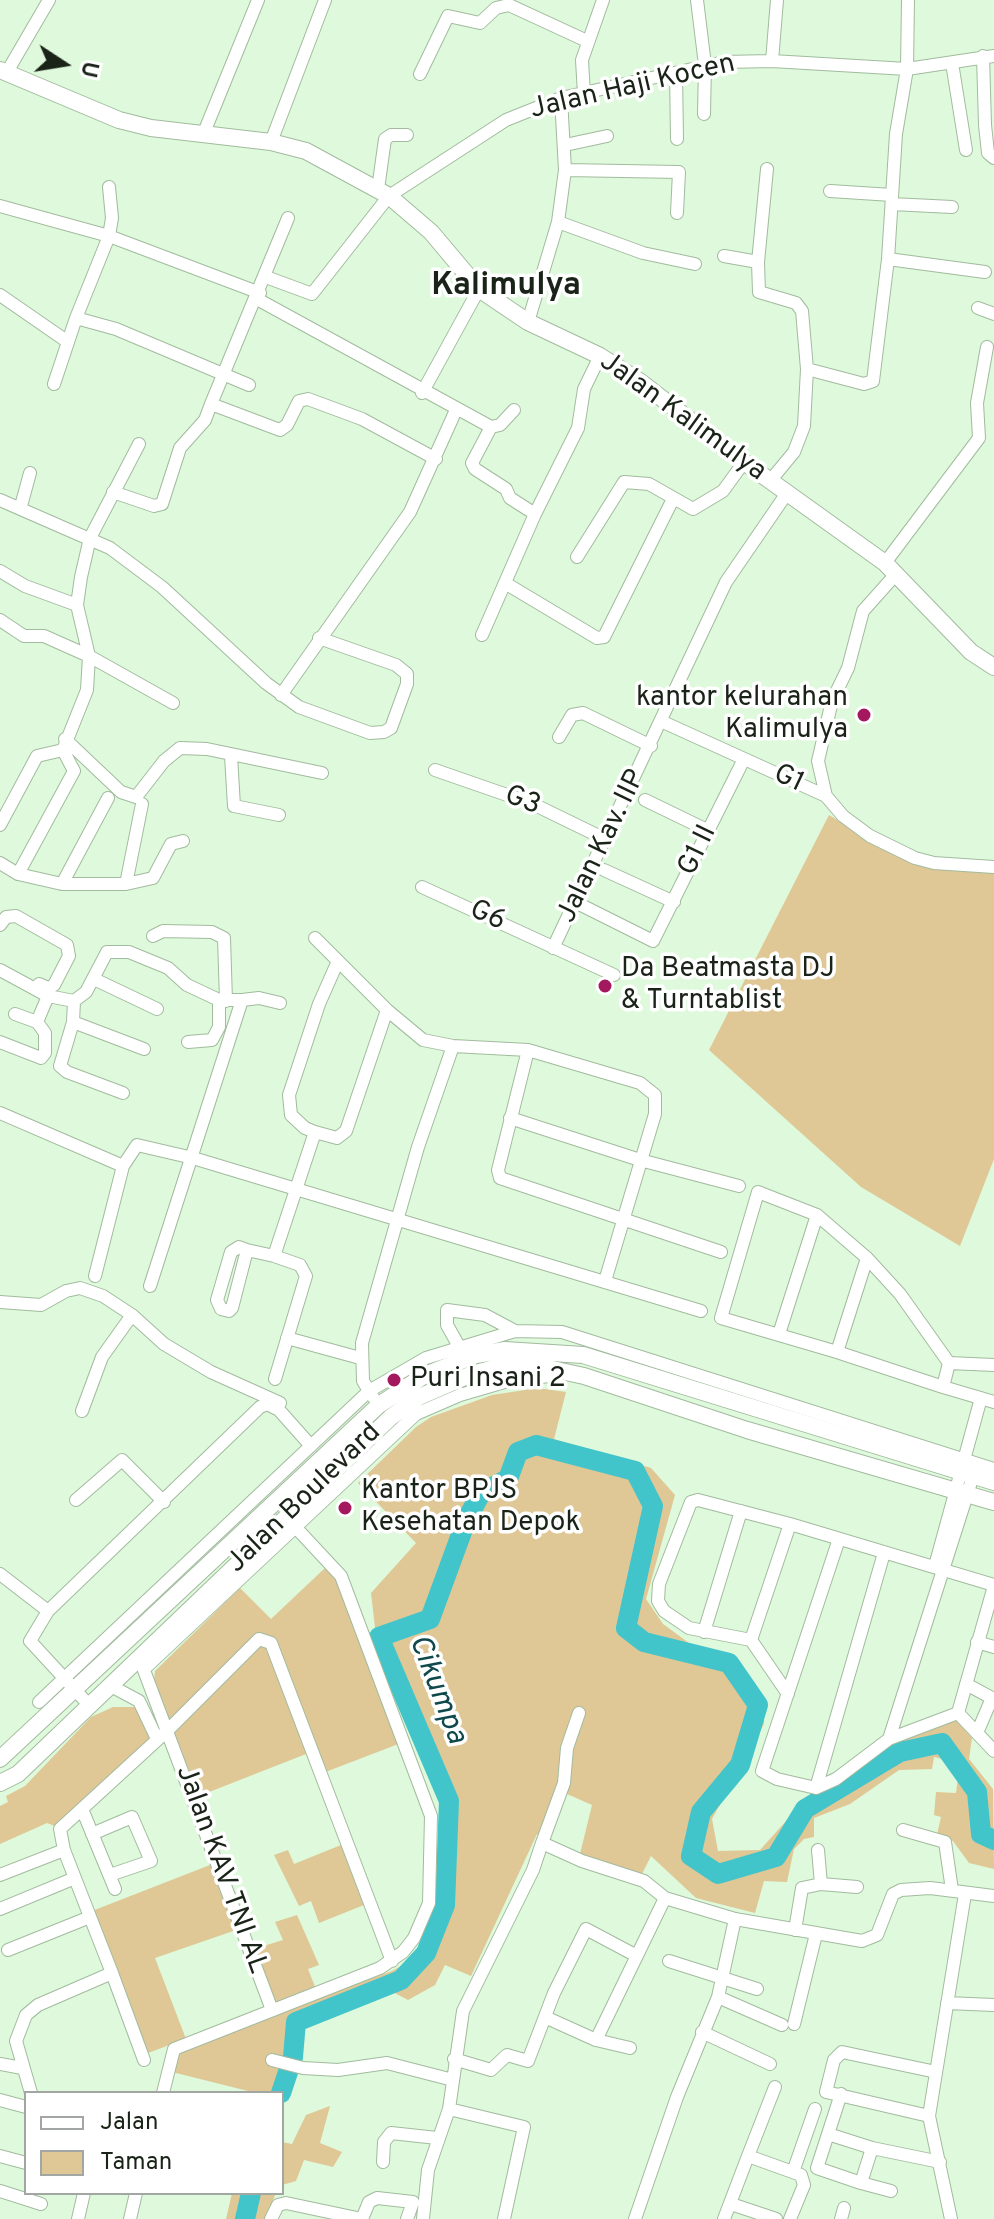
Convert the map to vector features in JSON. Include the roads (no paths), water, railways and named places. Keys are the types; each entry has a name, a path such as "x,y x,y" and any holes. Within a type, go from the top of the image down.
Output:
{"main road":[{"name":"Jalan Kalimulya","path":"3,71 119,120 203,135 271,142 306,151 384,192 431,232 479,289 528,322 600,356 642,383 890,568 971,652 994,667"},
{"name":"Jalan Boulevard","path":"0,1759 71,1685 318,1447 425,1375 476,1355 505,1350 583,1355 967,1469 994,1482"},
{"name":"Jalan Boulevard","path":"0,1783 18,1774 89,1705 142,1664 291,1521 379,1404 419,1397 472,1374 506,1365 547,1368 584,1376 747,1430 994,1502"}],"street":[{"path":"3,71 49,0"},
{"path":"203,135 258,0"},
{"path":"271,142 325,0"},
{"path":"584,94 581,67 587,41 603,0"},
{"path":"697,0 705,65 704,114"},
{"path":"772,61 777,0"},
{"path":"807,369 864,384 873,381 888,259 896,134 907,69 908,0"},
{"path":"420,74 445,18 480,23 505,3 587,41"},
{"path":"988,56 985,125 988,153 994,158"},
{"name":"Jalan Haji Kocen","path":"384,192 506,120 561,98 705,65 772,61 907,69 988,56"},
{"path":"952,63 966,150"},
{"path":"676,73 677,139"},
{"path":"528,322 558,222 565,170 561,98"},
{"path":"266,277 312,294 384,192 385,139 391,135 407,135"},
{"path":"565,145 607,136"},
{"path":"767,169 758,262 759,292 796,303 802,311 807,369 804,426 794,452 770,481"},
{"path":"565,170 679,172 677,213"},
{"path":"54,384 109,236 112,218 109,187"},
{"path":"830,191 952,207"},
{"path":"0,206 109,236 258,296 422,393 491,427 500,425 514,410"},
{"path":"113,492 154,506 162,504 180,448 205,420 288,218"},
{"path":"558,222 643,253 695,264"},
{"path":"724,256 758,262"},
{"path":"888,259 985,272"},
{"path":"422,393 479,289"},
{"path":"0,295 68,342"},
{"path":"978,308 994,314"},
{"path":"76,318 116,329 249,385"},
{"path":"987,347 977,403 979,438 863,611 848,668 828,713 818,761 826,796 843,816 870,836 915,858 934,863 994,867"},
{"path":"482,635 535,514 578,428 584,389 600,356"},
{"path":"211,404 280,430 287,425 299,401 308,399 362,419 436,459"},
{"path":"281,695 319,638 359,589 410,512 456,410"},
{"path":"491,427 472,463 475,469 506,489 510,498 535,514"},
{"path":"18,874 74,771 64,745 87,690 89,656 77,605 90,538 139,444"},
{"path":"577,557 624,482 649,484 693,509 723,491 744,462"},
{"path":"21,506 30,473"},
{"name":"Jalan Kav. IIP","path":"553,948 663,722 726,582 787,493"},
{"path":"505,583 597,638 604,637 673,499"},
{"path":"0,500 21,506 90,538 162,587 281,695 299,707 370,733 391,728 407,684 407,674 396,665 319,638"},
{"path":"0,571 25,586 77,605"},
{"path":"0,620 24,636 44,636 89,656 173,703"},
{"path":"559,737 572,715 583,713 651,746"},
{"name":"G1","path":"663,722 826,796"},
{"path":"64,745 121,792 136,797 164,761 180,748 207,749 322,773"},
{"path":"0,825 37,756 64,745"},
{"path":"231,756 234,806 279,815"},
{"name":"G1 II","path":"577,903 653,941 744,759"},
{"name":"G3","path":"435,770 533,804 607,840"},
{"path":"62,884 108,798"},
{"path":"645,800 709,831"},
{"path":"126,884 142,804"},
{"path":"0,863 18,874 62,884 126,884 153,878 171,844 183,841"},
{"path":"604,870 674,902"},
{"name":"G6","path":"422,887 614,975"},
{"path":"0,925 6,917 16,916 64,941 69,956 54,985 48,988 0,962"},
{"path":"153,936 163,931 212,932 224,938 223,1000 219,1027 212,1040 188,1042"},
{"path":"315,938 387,1010 423,1040 453,1046 528,1050 640,1083 655,1095 655,1114 605,1281"},
{"path":"0,970 48,996 74,1001 86,992 107,952 129,952 168,968 187,985 223,1000 259,998 280,1003"},
{"path":"338,961 319,1004 289,1095 291,1115 305,1128 337,1138 346,1131 387,1010"},
{"path":"94,979 157,1009"},
{"path":"37,1022 48,996"},
{"path":"150,1286 242,1000"},
{"path":"74,1001 73,1022 60,1066 67,1072 123,1093"},
{"path":"0,1042 41,1058 45,1053 45,1033 37,1022 15,1014"},
{"path":"73,1022 144,1049"},
{"path":"453,1046 397,1221 360,1358 363,1381 379,1404 426,1358 461,1350 515,1331 562,1332 967,1469 994,1469"},
{"path":"528,1050 498,1170 500,1178 721,1252"},
{"path":"0,1113 123,1166"},
{"path":"510,1118 640,1160 739,1186"},
{"path":"274,1256 315,1132"},
{"path":"95,1276 123,1166 136,1145 193,1158 701,1311"},
{"path":"889,1739 988,1400 943,1387 779,1334 721,1318 758,1192 817,1215 867,1258 900,1294 949,1363 943,1387"},
{"path":"779,1334 817,1215"},
{"path":"247,1250 300,1265 306,1272 275,1379"},
{"path":"837,1352 867,1258"},
{"path":"1,1306 41,1305 66,1291 80,1288 103,1296 132,1315 164,1344 211,1372 282,1404 318,1447"},
{"path":"461,1350 447,1325 447,1310 485,1315 515,1331"},
{"path":"82,1411 102,1357 132,1315"},
{"path":"287,1338 360,1358"},
{"path":"949,1363 994,1365"},
{"path":"164,2091 174,2049 392,1961 414,1938 429,1903 431,1816 341,1576 291,1521 416,1414 496,1384 549,1376"},
{"path":"89,1705 30,1641 48,1611 267,1404 279,1410 318,1447"},
{"path":"76,1500 116,1463 124,1460 164,1502"},
{"path":"788,1694 751,1640 689,1628 664,1611 658,1601 659,1584 691,1502 698,1500 790,1524 994,1586 958,1713"},
{"path":"704,1632 741,1511"},
{"path":"751,1640 790,1524"},
{"path":"839,1539 762,1771 777,1779 816,1788 836,1779 889,1739 958,1713"},
{"path":"816,1788 884,1553"},
{"path":"0,1574 48,1611"},
{"path":"144,2060 64,1850 60,1829 168,1730 259,1639 271,1643 392,1961"},
{"path":"977,1642 994,1647"},
{"name":"Jalan KAV TNI AL","path":"142,1664 272,2010"},
{"path":"966,1684 992,1698 977,1733"},
{"path":"39,1702 71,1685"},
{"path":"111,1686 139,1701 157,1739"},
{"path":"423,2219 428,2170 449,2109 463,2011 533,1870 564,1783 567,1748 579,1713"},
{"path":"958,1713 994,1751"},
{"path":"82,1809 115,1889"},
{"path":"92,1834 132,1817 151,1861 110,1875"},
{"path":"903,1830 945,1842 958,1892 947,2003 929,2116 951,2219"},
{"path":"542,1843 582,1861 644,1881 665,1898 735,1919 862,1941 877,1935 893,1894 901,1890 994,1896"},
{"path":"0,1875 64,1850"},
{"path":"818,1850 821,1884"},
{"path":"0,1909 75,1878"},
{"path":"795,1930 802,1888 821,1884 857,1887"},
{"path":"596,2040 665,1898"},
{"path":"8,1950 90,1917"},
{"path":"635,2219 702,2032 718,1997 735,1919"},
{"path":"454,2059 491,2070 507,2055 528,2061 586,1929 635,1955"},
{"path":"718,1997 788,2024 816,1934"},
{"path":"669,1961 757,1989"},
{"path":"30,2091 16,2041 31,2009 112,1973"},
{"path":"947,2003 994,2005"},
{"path":"545,2017 596,2040 630,2048"},
{"path":"702,2032 770,2064"},
{"path":"929,2116 826,2092 834,2060 842,2052 936,2072"},
{"path":"278,2062 303,2068 338,2070 387,2063 453,2080"},
{"path":"0,2064 22,2068"},
{"path":"724,2219 775,2087"},
{"path":"841,2094 817,2168 891,2191"},
{"path":"0,2100 24,2106"},
{"path":"449,2109 524,2127 504,2219"},
{"path":"793,2172 815,2109"},
{"path":"383,2162 384,2142 391,2133 437,2138"},
{"path":"828,2134 872,2148 940,2162"},
{"path":"861,2183 872,2148"},
{"path":"0,2156 24,2162"},
{"path":"748,2156 801,2175 804,2185 790,2219"},
{"path":"0,2191 41,2204"},
{"path":"78,2219 84,2195"},
{"path":"130,2219 136,2195"},
{"path":"271,2219 282,2203 320,2215 362,2219 369,2202 377,2198 413,2202 407,2219"},
{"path":"731,2204 776,2219"}],"waterway":[{"name":"Cikumpa","path":"282,2091 293,2057 296,2022 401,1980 426,1953 445,1905 449,1801 379,1637 430,1619 466,1521 481,1493 508,1479 518,1452 536,1445 635,1471 653,1506 626,1628 644,1642 729,1663 758,1705 740,1765 701,1812 691,1856 718,1874 776,1857 805,1809 900,1752 942,1743 977,1792 981,1834 994,1840"},
{"name":"Cikumpa","path":"245,2219 251,2195"}],"place":[{"name":"kantor kelurahan Kalimulya","path":"864,715"},
{"name":"Da Beatmasta DJ & Turntablist","path":"605,986"},
{"name":"Puri Insani 2","path":"394,1380"},
{"name":"Kantor BPJS Kesehatan Depok","path":"345,1508"}],"district":[{"name":"Kalimulya","path":"506,288"}]}
